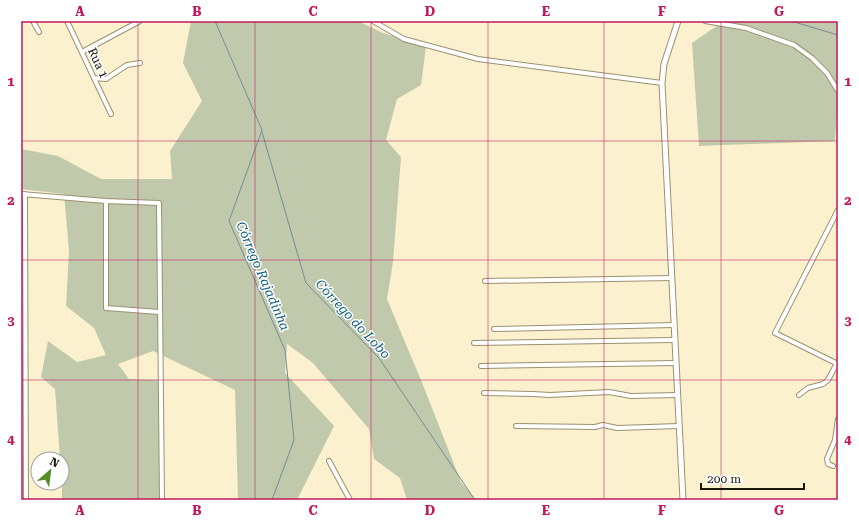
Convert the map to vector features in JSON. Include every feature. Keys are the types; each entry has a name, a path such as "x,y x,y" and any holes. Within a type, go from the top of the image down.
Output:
{"street":[{"path":"33,21 39,32"},
{"name":"Rua 1","path":"67,21 111,114"},
{"path":"82,52 140,21"},
{"path":"373,21 404,39 478,58 662,83"},
{"path":"678,21 664,64 662,83 683,500"},
{"path":"705,21 746,28 794,45 812,58 827,73 838,91"},
{"path":"94,78 106,79 127,65 140,63"},
{"path":"26,500 23,194 106,201 159,203 162,500"},
{"path":"106,201 106,308 159,312"},
{"path":"800,395 808,388 823,384 828,380 838,364 775,333 838,210"},
{"path":"485,281 672,278"},
{"path":"494,329 674,325"},
{"path":"474,343 674,340"},
{"path":"481,366 676,363"},
{"path":"484,393 533,394 550,396 610,392 631,396 677,395"},
{"path":"833,466 828,464 827,459 835,440 838,419"},
{"path":"516,426 595,427 603,425 617,428 679,426"},
{"path":"329,461 350,500"}],"green space":[{"path":"191,21 358,21 383,33 426,46 421,85 397,99 386,140 401,157 393,262 387,299 461,482 476,500 407,500 400,478 374,459 369,429 313,363 287,344 285,373 334,426 297,500 238,500 235,390 153,351 118,364 129,379 159,380 160,500 62,500 62,491 70,491 70,451 59,451 55,389 41,377 48,341 77,362 106,355 94,328 66,306 69,251 64,194 21,189 21,149 58,156 101,179 172,179 170,151 202,101 183,63"},
{"path":"724,21 838,21 838,99 835,141 699,146 692,43"}],"waterway":[{"name":"Córrego Rajadinha","path":"215,21 262,130 229,221 285,350 294,440 272,500"},
{"path":"791,21 838,35"},
{"name":"Córrego do Lobo","path":"262,132 306,283 379,358 475,500"}]}
